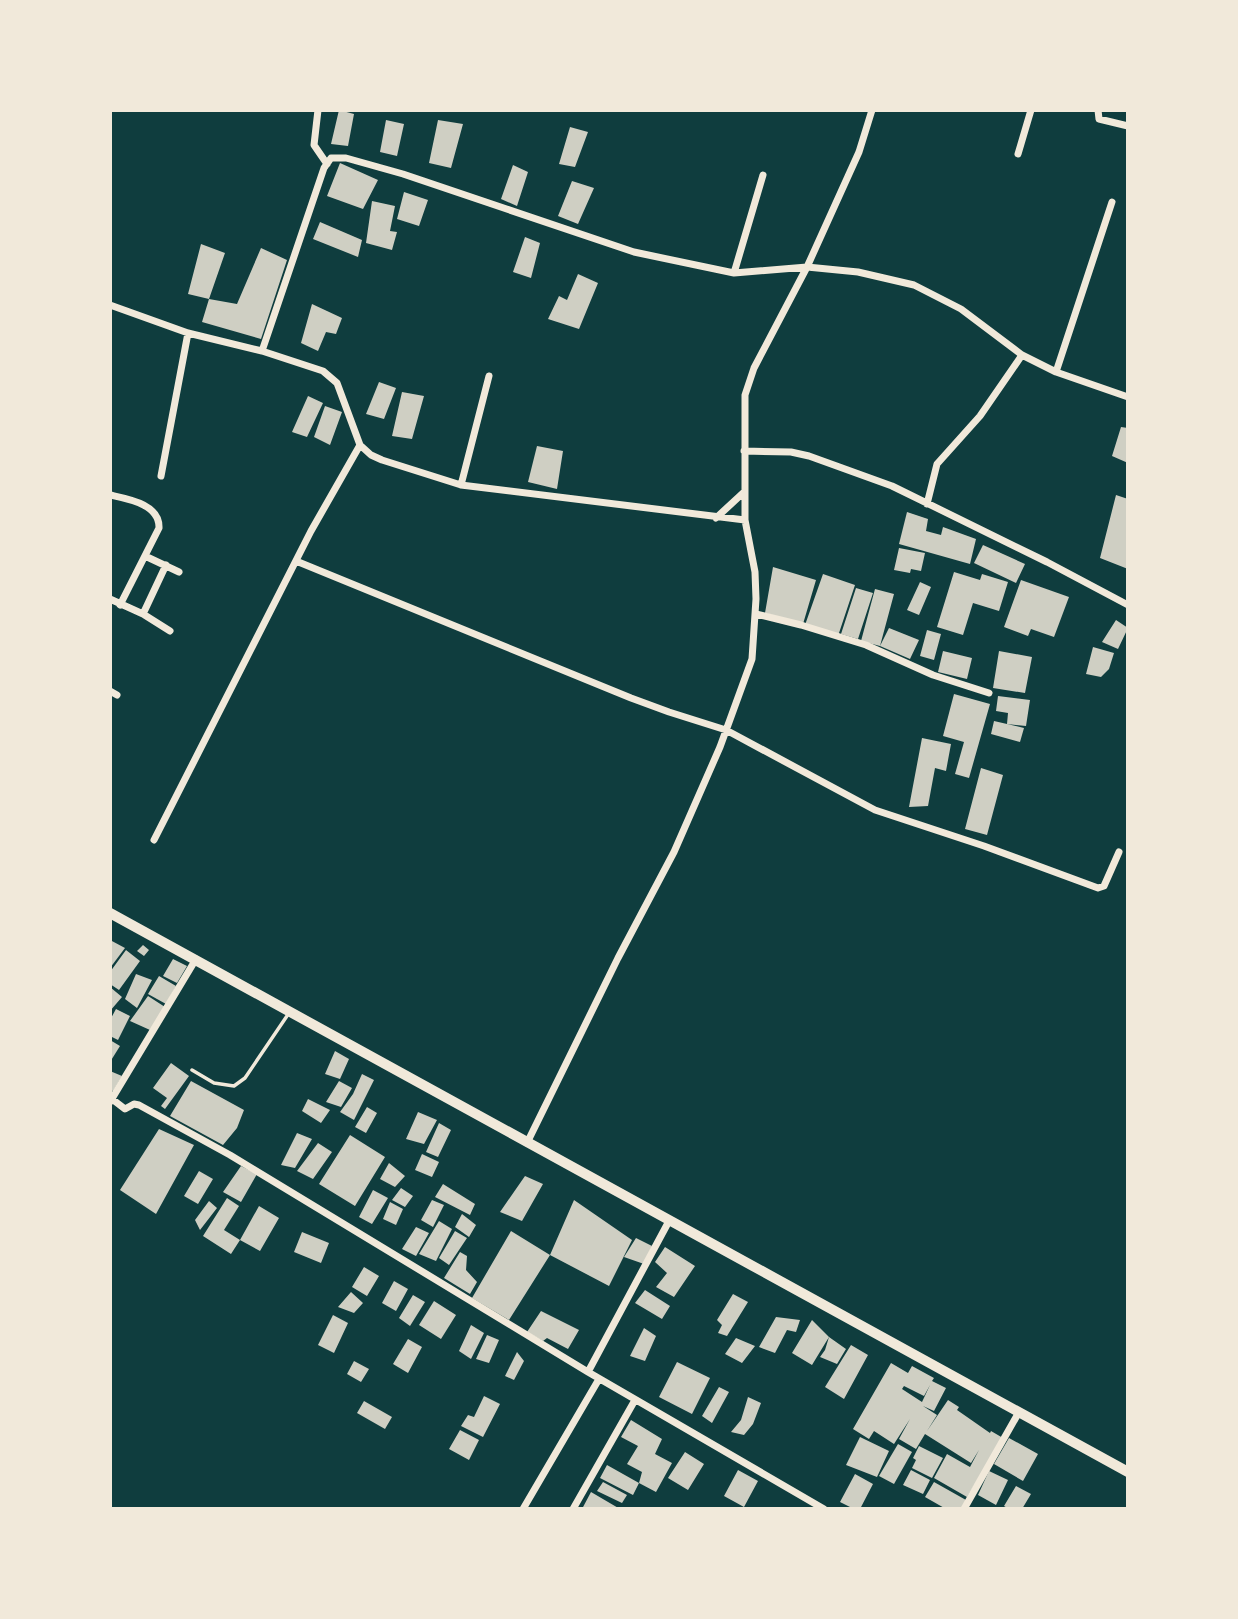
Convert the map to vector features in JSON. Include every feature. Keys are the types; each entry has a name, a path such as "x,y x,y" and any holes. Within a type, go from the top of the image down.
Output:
{"main road":[{"path":"110,913 1128,1472"}],"street":[{"path":"318,110 314,145 327,164"},
{"path":"527,1143 618,958 674,852 720,747 752,659 756,614 755,572 743,493 745,395 754,368 807,267 859,152 873,110"},
{"path":"1018,154 1031,110"},
{"path":"1098,110 1098,119 1128,126"},
{"path":"262,351 327,164 331,158 346,158 403,174 634,252 734,273 807,267 858,272 914,285 961,309 1022,355 1056,372 1128,397"},
{"path":"734,273 764,175"},
{"path":"1056,372 1112,202"},
{"path":"110,305 188,333 262,351 323,371 337,383 360,445 382,460 461,485 745,520"},
{"path":"161,476 188,333"},
{"path":"927,504 937,464 980,416 1022,355"},
{"path":"461,485 489,376"},
{"path":"154,840 323,509 360,445"},
{"path":"744,451 792,452 809,456 892,486 1048,562 1128,605"},
{"path":"716,518 743,493"},
{"path":"110,495 138,502 156,514 160,522 120,605"},
{"path":"145,556 179,572"},
{"path":"296,561 725,734 875,810 1098,888 1104,886 1119,852"},
{"path":"143,614 166,565"},
{"path":"110,600 143,614 170,631"},
{"path":"756,614 866,645 933,675 989,693"},
{"path":"197,960 116,1104 137,1104 230,1155 599,1379 824,1509"},
{"path":"588,1372 669,1220"},
{"path":"523,1509 599,1379"},
{"path":"573,1509 635,1400"},
{"path":"964,1509 1019,1412"}],"lane":[{"path":"192,1070 214,1083 234,1086 245,1078 289,1013"}],"building":[{"path":"339,110 354,114 348,146 331,144"},
{"path":"386,120 404,124 397,156 380,152"},
{"path":"438,120 463,124 451,168 429,163"},
{"path":"570,127 588,132 575,167 559,164"},
{"path":"340,163 378,180 363,209 327,196"},
{"path":"513,165 528,172 517,206 501,199"},
{"path":"572,181 594,188 578,224 558,216"},
{"path":"404,192 428,200 419,226 397,219"},
{"path":"372,201 395,206 390,231 397,232 392,250 366,243"},
{"path":"320,222 362,240 358,257 313,239"},
{"path":"525,237 540,243 531,278 513,272"},
{"path":"201,244 225,253 209,299 188,294"},
{"path":"261,248 287,260 261,339 202,322 209,299 237,304"},
{"path":"578,274 598,283 579,329 548,319 559,296 567,300"},
{"path":"312,304 342,318 336,334 326,332 318,351 301,343"},
{"path":"379,382 396,388 384,419 366,414"},
{"path":"402,392 424,396 412,439 392,436"},
{"path":"308,396 323,403 307,437 292,432"},
{"path":"325,406 342,412 330,445 314,437"},
{"path":"1121,427 1128,428 1128,463 1112,456"},
{"path":"537,446 563,451 557,489 528,482"},
{"path":"1116,495 1128,499 1128,569 1100,558"},
{"path":"907,512 928,519 926,531 941,535 943,527 976,539 970,564 899,544"},
{"path":"983,545 1025,564 1016,583 974,563"},
{"path":"899,548 925,553 921,571 911,569 910,573 894,570"},
{"path":"773,567 816,580 803,624 765,613"},
{"path":"954,572 980,580 982,574 1008,582 999,611 973,603 963,635 937,627"},
{"path":"823,574 855,585 838,636 805,625"},
{"path":"1021,580 1069,597 1054,637 1031,629 1028,636 1004,627"},
{"path":"920,582 931,587 919,615 907,610"},
{"path":"856,588 873,593 858,639 841,634"},
{"path":"875,589 894,594 880,646 861,641"},
{"path":"1116,620 1128,628 1118,649 1102,642"},
{"path":"889,628 919,640 910,659 880,646"},
{"path":"927,630 941,634 934,660 920,656"},
{"path":"1093,647 1114,653 1109,669 1101,677 1086,674"},
{"path":"943,651 972,658 967,679 938,672"},
{"path":"999,651 1032,657 1025,693 993,688"},
{"path":"954,694 990,704 969,778 955,774 964,742 943,736"},
{"path":"998,696 1030,700 1026,726 1007,724 1008,713 996,711"},
{"path":"994,721 1024,728 1020,742 991,734"},
{"path":"922,738 951,744 946,771 935,768 928,806 909,807"},
{"path":"981,768 1003,775 987,835 965,829"},
{"path":"110,940 125,948 110,968"},
{"path":"143,945 149,950 144,956 137,951"},
{"path":"126,950 140,961 119,990 110,984 110,972"},
{"path":"173,959 187,966 177,983 163,976"},
{"path":"136,974 152,980 137,1008 125,999"},
{"path":"159,976 176,986 166,1004 148,994"},
{"path":"110,987 122,997 110,1011"},
{"path":"148,996 165,1007 150,1030 130,1021"},
{"path":"116,1009 130,1016 118,1040 110,1036 110,1020"},
{"path":"110,1040 120,1046 110,1062"},
{"path":"335,1051 349,1059 340,1079 325,1074"},
{"path":"171,1063 189,1076 165,1109 161,1106 167,1098 153,1088"},
{"path":"110,1071 122,1076 113,1091 110,1090"},
{"path":"362,1074 374,1080 354,1120 340,1112 353,1094"},
{"path":"191,1081 244,1110 237,1128 223,1145 170,1116"},
{"path":"339,1081 352,1088 341,1107 326,1102"},
{"path":"308,1099 330,1110 321,1123 302,1111"},
{"path":"367,1107 377,1113 366,1133 355,1127"},
{"path":"418,1112 437,1120 424,1144 406,1139"},
{"path":"439,1123 451,1130 438,1157 426,1152"},
{"path":"159,1129 194,1145 156,1214 120,1190"},
{"path":"297,1133 312,1139 295,1168 281,1165"},
{"path":"350,1135 385,1157 355,1206 319,1184"},
{"path":"318,1143 332,1152 313,1179 297,1171"},
{"path":"422,1154 439,1162 432,1177 415,1170"},
{"path":"389,1163 405,1176 395,1187 380,1179"},
{"path":"241,1166 257,1174 241,1202 223,1192"},
{"path":"199,1171 213,1179 198,1204 184,1196"},
{"path":"525,1176 543,1184 522,1221 500,1212"},
{"path":"443,1184 475,1204 470,1215 435,1197"},
{"path":"401,1188 413,1196 405,1207 392,1200"},
{"path":"373,1190 388,1198 372,1224 359,1217"},
{"path":"227,1198 239,1206 224,1230 240,1240 231,1254 203,1236"},
{"path":"432,1200 444,1205 433,1227 421,1220"},
{"path":"574,1200 632,1240 609,1286 550,1255"},
{"path":"209,1201 217,1208 200,1230 195,1220"},
{"path":"390,1202 403,1209 396,1225 383,1219"},
{"path":"259,1206 279,1218 260,1251 240,1240"},
{"path":"462,1214 476,1225 469,1237 455,1227"},
{"path":"439,1221 452,1229 436,1261 419,1254"},
{"path":"416,1227 429,1233 416,1256 402,1249"},
{"path":"455,1231 467,1238 449,1265 439,1258"},
{"path":"511,1231 550,1255 509,1320 472,1298"},
{"path":"302,1232 329,1243 321,1263 294,1252"},
{"path":"636,1238 652,1246 644,1264 624,1257"},
{"path":"665,1247 695,1266 674,1297 656,1287 667,1273 655,1262"},
{"path":"460,1252 467,1256 466,1270 477,1282 470,1294 444,1278"},
{"path":"364,1267 379,1276 367,1296 352,1287"},
{"path":"394,1281 408,1289 396,1311 382,1303"},
{"path":"645,1290 670,1306 662,1319 635,1303"},
{"path":"351,1292 363,1303 354,1313 338,1307"},
{"path":"733,1294 748,1302 727,1336 718,1333 722,1325 717,1320"},
{"path":"413,1295 425,1302 410,1326 399,1318"},
{"path":"434,1301 456,1315 441,1339 419,1325"},
{"path":"541,1311 579,1330 568,1349 547,1338 543,1341 527,1332"},
{"path":"333,1315 348,1323 334,1353 318,1345"},
{"path":"776,1317 800,1320 796,1332 787,1330 775,1353 759,1347"},
{"path":"812,1320 829,1337 812,1365 792,1353"},
{"path":"471,1325 484,1333 471,1359 459,1351"},
{"path":"644,1328 656,1336 645,1361 630,1356"},
{"path":"487,1335 499,1340 489,1363 476,1359"},
{"path":"829,1337 846,1349 837,1364 820,1357"},
{"path":"736,1338 755,1346 742,1363 725,1354"},
{"path":"408,1339 422,1347 408,1373 393,1364"},
{"path":"851,1345 868,1355 844,1399 825,1387"},
{"path":"517,1352 524,1361 514,1380 505,1376"},
{"path":"354,1361 369,1369 361,1382 347,1374"},
{"path":"677,1362 710,1378 692,1414 659,1397"},
{"path":"891,1363 908,1373 912,1366 946,1388 934,1411 923,1406 937,1415 927,1431 948,1400 959,1407 957,1410 990,1433 991,1431 1003,1438 967,1497 934,1478 947,1454 970,1467 979,1450 971,1463 925,1434 916,1449 899,1439 910,1419 894,1444 874,1431 869,1439 853,1429","holes":["930,1385 922,1402 902,1389 904,1386 924,1396"]},
{"path":"719,1387 729,1392 712,1423 702,1416"},
{"path":"484,1396 500,1404 483,1437 461,1426 468,1415 474,1417"},
{"path":"748,1397 761,1403 753,1424 744,1435 731,1432 741,1420"},
{"path":"364,1401 392,1417 385,1429 357,1413"},
{"path":"631,1420 662,1439 655,1454 672,1463 656,1492 639,1483 642,1472 627,1464 638,1446 621,1437"},
{"path":"460,1430 479,1440 469,1460 449,1449"},
{"path":"860,1437 889,1451 877,1477 846,1465"},
{"path":"1009,1438 1038,1454 1023,1481 994,1464"},
{"path":"898,1444 912,1452 894,1484 879,1476"},
{"path":"919,1446 943,1458 932,1478 912,1468"},
{"path":"685,1452 704,1464 688,1490 668,1478"},
{"path":"607,1465 639,1483 633,1495 600,1478"},
{"path":"738,1470 758,1481 744,1507 724,1496"},
{"path":"911,1470 930,1480 923,1494 903,1485"},
{"path":"989,1471 1008,1480 996,1505 978,1495"},
{"path":"855,1474 873,1484 860,1509 840,1502"},
{"path":"603,1482 627,1495 622,1503 597,1491"},
{"path":"934,1482 966,1500 961,1509 946,1509 925,1497"},
{"path":"1016,1486 1031,1494 1022,1509 1009,1509 1004,1506"},
{"path":"591,1492 620,1509 582,1509"}]}
